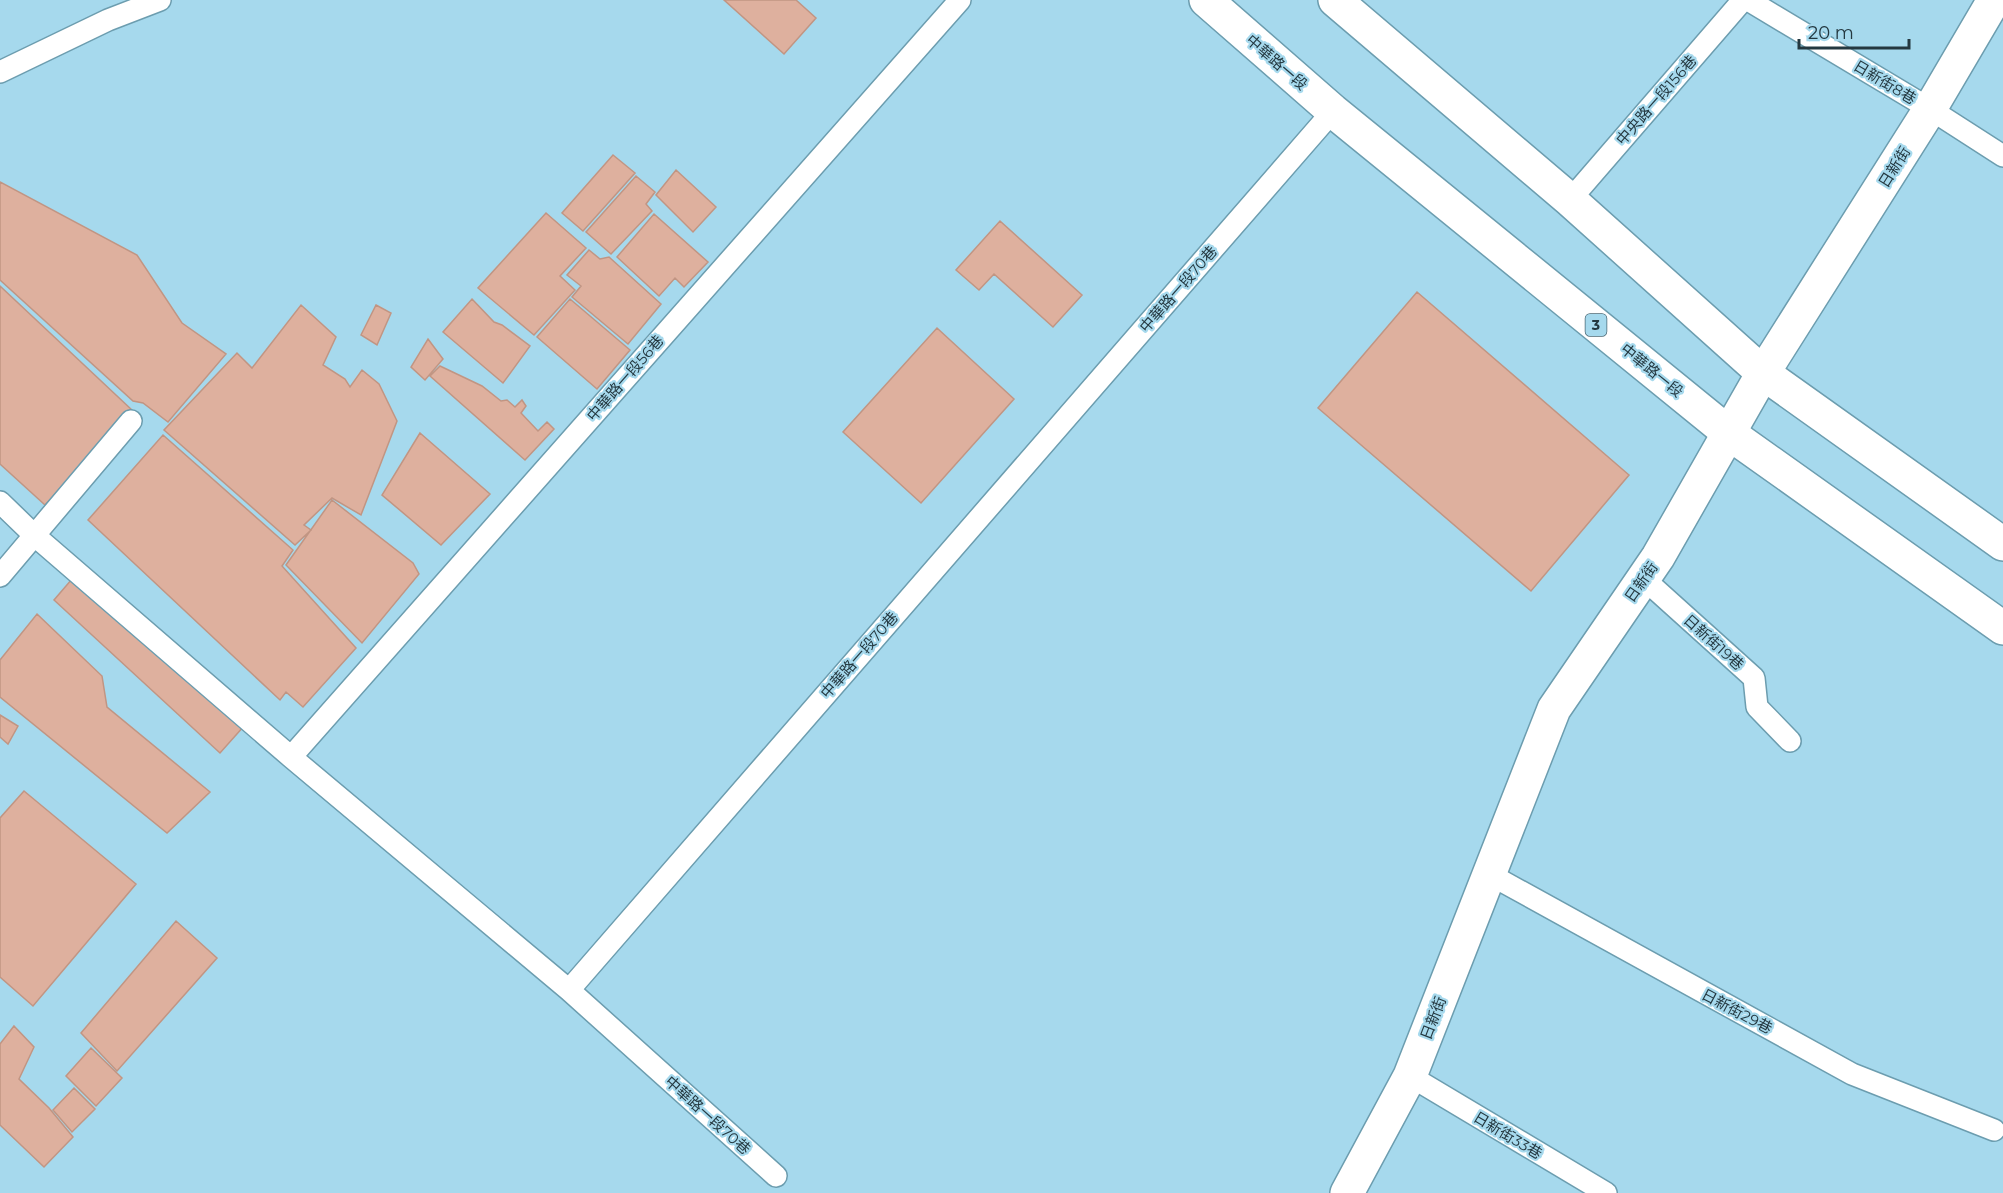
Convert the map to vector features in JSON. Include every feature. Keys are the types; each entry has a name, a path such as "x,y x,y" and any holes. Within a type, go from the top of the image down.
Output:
{"main road":[{"name":"中華路一段","path":"1206,0 1333,111 1730,434 2003,628"},
{"path":"1335,0 1570,200 1763,373 2003,544"},
{"name":"日新街","path":"1347,1193 1410,1076 1554,709 1658,557 1763,373 1930,109 1994,0"}],"lane":[{"path":"0,72 108,20 160,0"},
{"name":"中華路一段56巷","path":"291,757 960,0"},
{"name":"中央路一段156巷","path":"1570,200 1743,0"},
{"name":"日新街8巷","path":"1748,0 1930,109 2003,156"},
{"name":"中華路一段70巷","path":"776,1176 569,990 1333,111"},
{"path":"0,576 131,421"},
{"path":"0,502 34,535 291,757 569,990"},
{"name":"日新街19巷","path":"1644,578 1754,678 1757,707 1790,741"},
{"name":"日新街29巷","path":"1489,874 1630,954 1852,1074 1994,1130"},
{"name":"日新街33巷","path":"1410,1076 1606,1193"}],"building":[{"path":"724,0 796,0 816,18 784,54"},
{"path":"613,155 635,173 583,231 562,213"},
{"path":"676,170 716,207 693,232 656,195"},
{"path":"636,176 655,192 646,204 652,211 611,254 586,232"},
{"path":"0,182 137,255 182,323 226,354 168,422 143,403 133,401 0,280"},
{"path":"546,213 586,248 560,276 575,290 534,335 478,288"},
{"path":"654,214 708,262 684,287 675,278 659,296 617,257"},
{"path":"1000,221 1082,295 1053,327 994,274 979,290 956,270"},
{"path":"589,250 600,259 609,257 661,304 628,344 572,297 581,286 567,275"},
{"path":"0,286 133,411 45,505 0,464"},
{"path":"1417,292 1629,475 1531,591 1318,408"},
{"path":"472,299 494,322 502,325 530,346 503,383 443,332"},
{"path":"570,299 630,350 597,389 537,337"},
{"path":"301,305 336,337 323,365 345,379 350,387 362,370 379,384 397,421 361,515 332,498 304,525 311,530 295,545 164,430 237,353 252,368"},
{"path":"376,305 391,313 377,345 361,335"},
{"path":"937,328 1014,399 921,503 843,432"},
{"path":"428,339 443,359 425,380 411,367"},
{"path":"440,366 482,386 501,401 507,400 515,407 522,400 526,406 521,413 538,431 547,422 554,429 525,460 430,376"},
{"path":"420,433 490,494 441,545 382,495"},
{"path":"163,435 293,550 282,566 356,648 303,707 286,692 280,700 88,520"},
{"path":"332,500 413,563 419,574 362,643 286,565"},
{"path":"72,579 244,726 220,753 54,600"},
{"path":"37,614 102,676 107,707 210,792 167,833 0,697 0,660"},
{"path":"0,715 18,726 8,744 0,737"},
{"path":"24,791 136,884 33,1006 0,977 0,818"},
{"path":"176,921 217,958 117,1071 81,1033"},
{"path":"14,1026 34,1047 19,1079 49,1108 73,1137 44,1167 0,1125 0,1044"},
{"path":"91,1048 122,1078 96,1106 66,1076"},
{"path":"74,1088 95,1109 72,1132 53,1110"}]}
